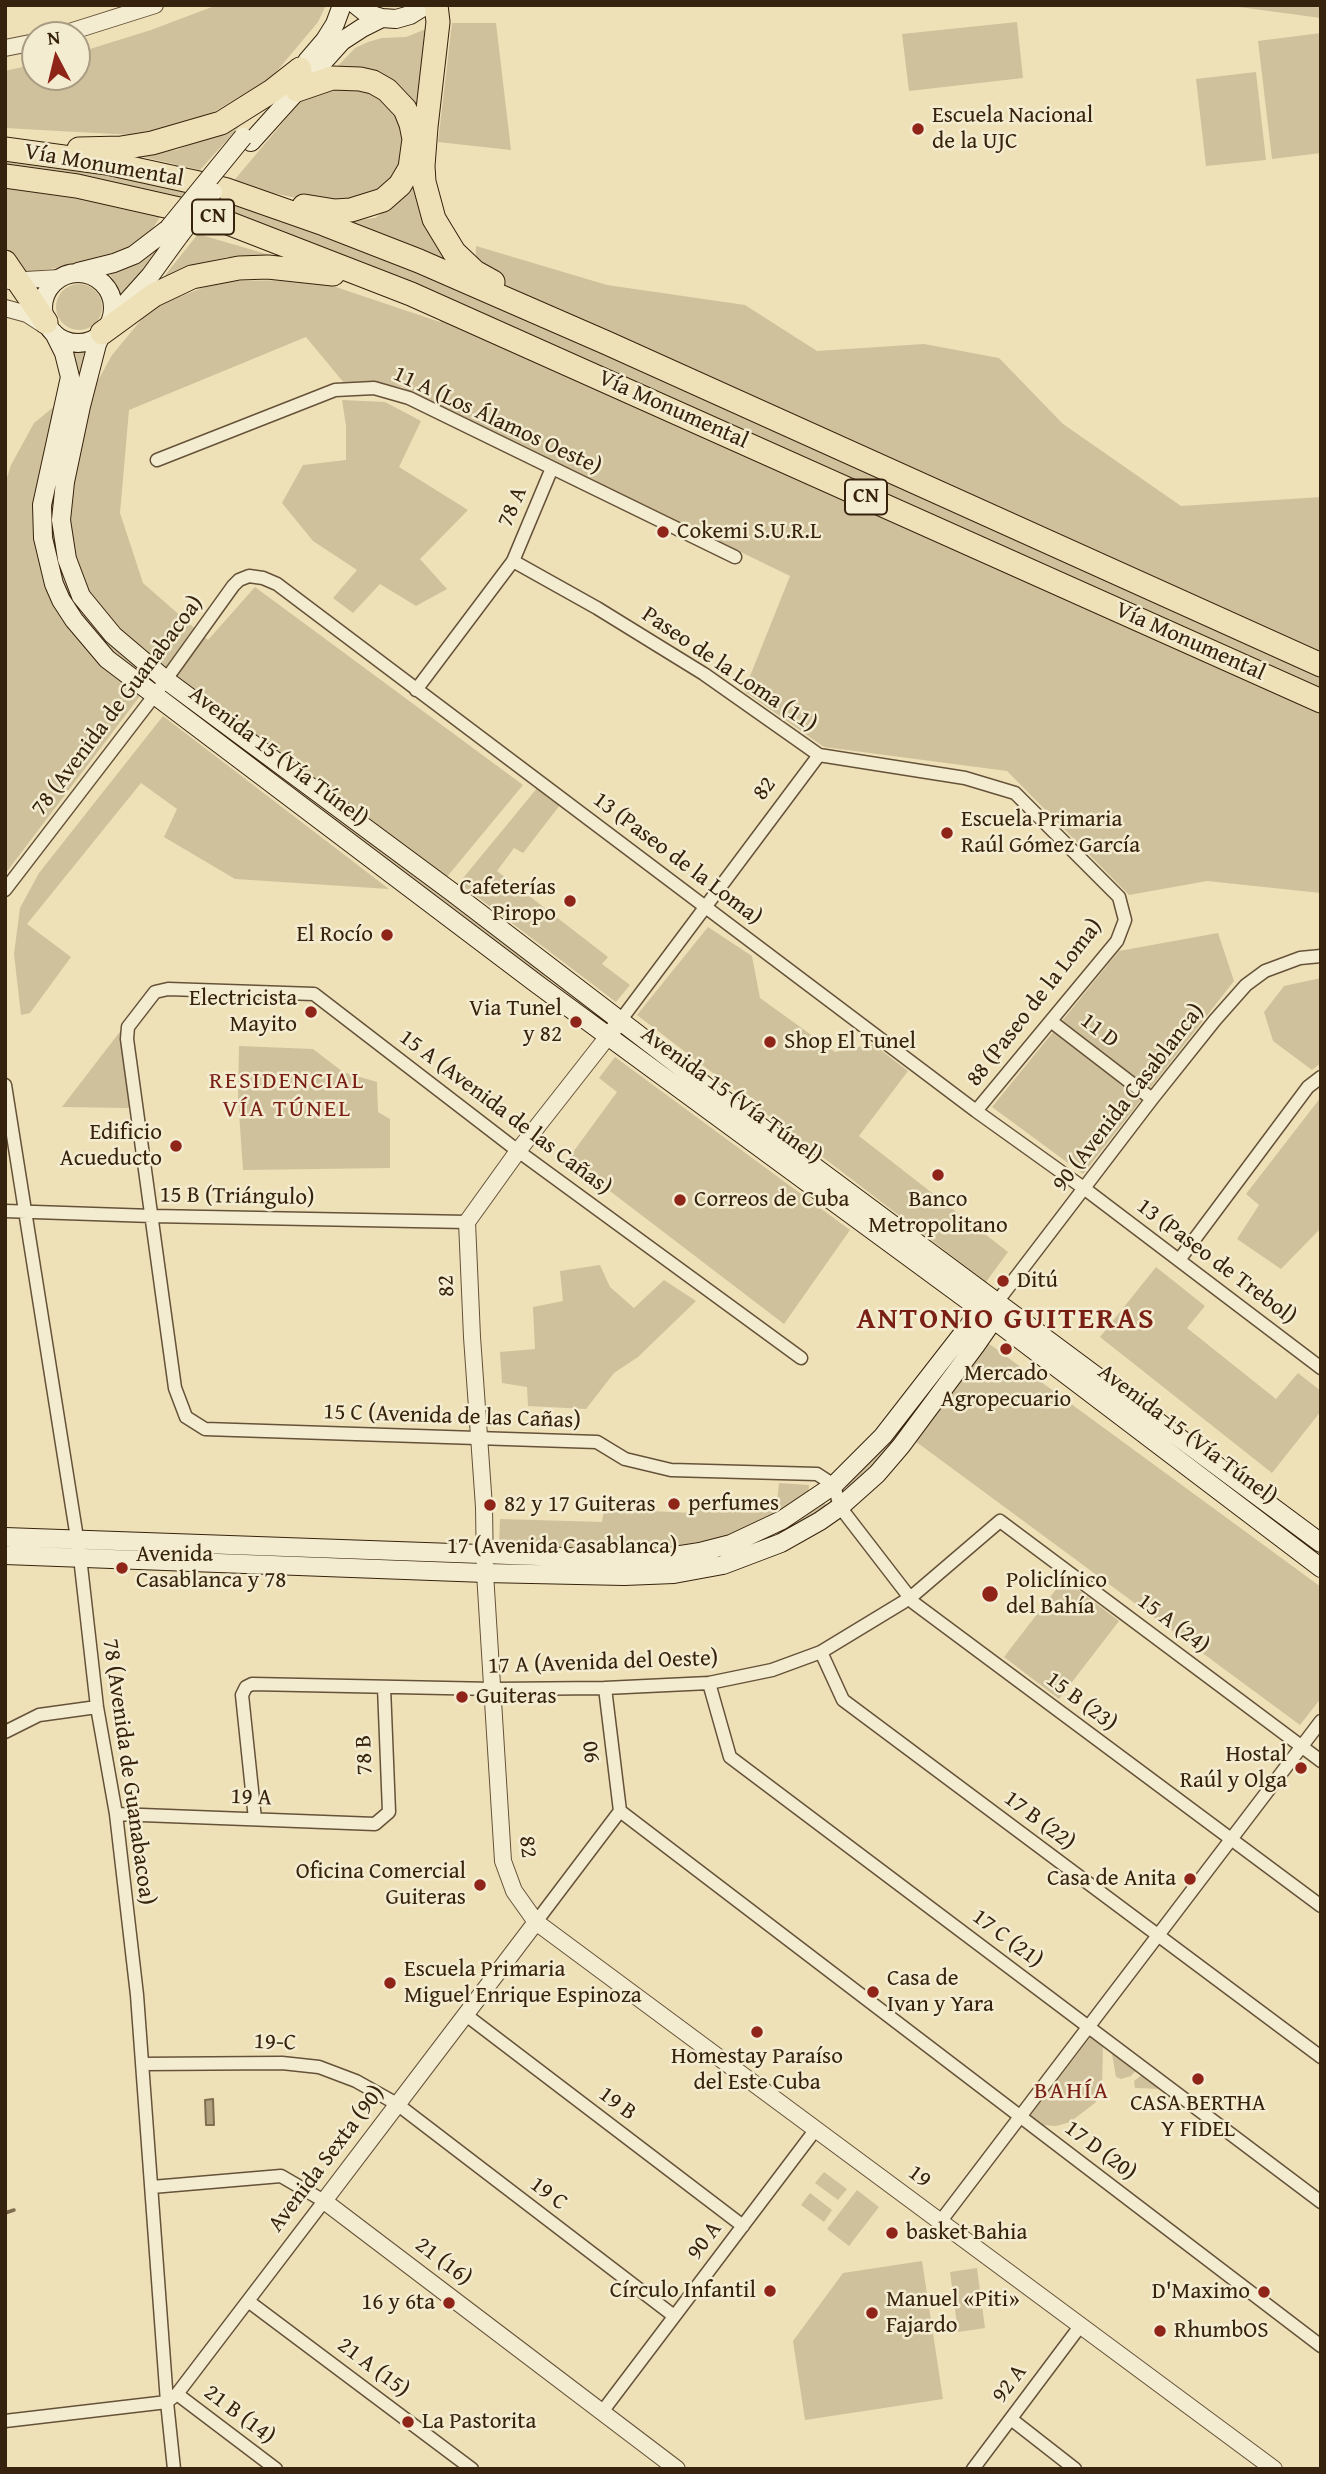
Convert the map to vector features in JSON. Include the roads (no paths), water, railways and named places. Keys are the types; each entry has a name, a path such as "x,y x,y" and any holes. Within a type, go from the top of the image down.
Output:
{"highway":[{"path":"436,5 438,22 423,166 424,182 434,219 454,252 475,272 607,343"},
{"path":"5,149 121,148 152,143 221,123 272,91 299,80 345,78 373,82 387,90 405,109 414,139 410,168 400,185 383,200 344,211 227,190"},
{"name":"Vía Monumental","path":"5,149 107,163 227,190 419,261 1321,665"},
{"name":"Vía Monumental","path":"5,176 77,186 210,216 411,294 1321,701"},
{"path":"107,326 172,285 192,277 239,268 296,269 338,275 411,294"},
{"path":"9,275 50,328"}],"main road":[{"path":"299,80 335,24 342,5"},
{"path":"356,5 366,13 396,19 410,15 426,5"},
{"path":"173,232 134,255 66,276 52,285 43,302 50,328 64,340 75,343 87,342 107,326 150,276 173,232 299,80 342,41 382,18"},
{"path":"66,276 85,273 96,277 105,285 114,307 107,326"},
{"name":"Avenida 15 (Vía Túnel)","path":"107,326 97,344 81,406 65,482 61,520 67,558 81,596 113,635 166,680 452,892 1318,1561"},
{"name":"Avenida 15 (Vía Túnel)","path":"50,328 64,353 70,377 42,505 43,538 61,600 91,641 114,663 154,696 608,1037 1321,1543"},
{"name":"17 (Avenida Casablanca)","path":"5,1555 78,1548 486,1554 621,1559 668,1557 700,1552 731,1544 782,1520 834,1485 883,1436 991,1310"},
{"name":"17 (Avenida Casablanca)","path":"5,1538 78,1548 485,1573 624,1576 674,1574 723,1565 781,1543 840,1507 877,1474 901,1446 991,1310"}],"street":[{"path":"91,25 155,5"},
{"path":"9,275 66,276"},
{"path":"5,308 27,314 50,328"},
{"name":"11 A (Los Álamos Oeste)","path":"157,460 335,390 374,388 409,398 735,557"},
{"name":"78 A","path":"416,690 513,561 552,468"},
{"name":"Paseo de la Loma (11)","path":"513,561 597,608 704,674 819,755 965,778 1015,793 1119,897 1125,920"},
{"name":"13 (Paseo de la Loma)","path":"239,580 250,576 277,584 976,1111 1085,1189"},
{"name":"78 (Avenida de Guanabacoa)","path":"5,890 239,580"},
{"name":"82","path":"536,1922 514,1891 503,1861 467,1222 819,755"},
{"name":"88 (Paseo de la Loma)","path":"976,1111 1117,941 1125,920"},
{"name":"90 (Avenida Casablanca)","path":"991,1310 1214,1020 1246,985 1265,971 1300,958 1321,956"},
{"name":"15 A (Avenida de las Cañas)","path":"152,1216 127,1039 128,1027 155,992 168,989 314,994 519,1151 801,1358"},
{"name":"11 D","path":"1052,1021 1152,1100"},
{"path":"1178,1260 1308,1087 1321,1077"},
{"name":"78 (Avenida de Guanabacoa)","path":"5,1085 78,1548 97,1707 116,1814 137,1995 172,2398 174,2469"},
{"name":"13 (Paseo de Trebol)","path":"1085,1189 1321,1368"},
{"name":"15 B (Triángulo)","path":"5,1211 467,1222"},
{"name":"15 C (Avenida de las Cañas)","path":"152,1216 175,1388 186,1417 205,1429 597,1442 625,1459 671,1470 810,1473 817,1474 834,1485"},
{"path":"834,1485 840,1507"},
{"name":"15 B (23)","path":"840,1507 914,1603 1321,1906"},
{"name":"17 A (Avenida del Oeste)","path":"255,1819 242,1695 251,1684 493,1689 605,1688 709,1683 772,1670 821,1652 909,1598 1000,1521"},
{"name":"15 A (24)","path":"1000,1521 1321,1762"},
{"name":"17 B (22)","path":"821,1652 843,1700 1321,2057"},
{"name":"17 C (21)","path":"709,1683 730,1757 1321,2202"},
{"name":"78 B","path":"383,1820 388,1812 384,1686"},
{"name":"90","path":"605,1688 620,1811"},
{"path":"5,1732 39,1715 97,1707"},
{"path":"940,2221 1321,1721"},
{"name":"Avenida Sexta (90)","path":"172,2398 620,1811"},
{"name":"17 D (20)","path":"620,1811 1321,2346"},
{"name":"19 A","path":"116,1814 375,1824 383,1820"},
{"name":"19","path":"536,1922 1274,2469"},
{"name":"19 B","path":"466,2015 743,2226"},
{"name":"19-C","path":"142,2064 282,2063 319,2067 356,2081 397,2104"},
{"name":"19 C","path":"397,2104 674,2316"},
{"name":"90 A","path":"602,2412 816,2129"},
{"name":"21 (16)","path":"152,2188 281,2176 324,2201 677,2469"},
{"name":"21 A (15)","path":"248,2301 472,2469"},
{"name":"92 A","path":"973,2469 1081,2325"},
{"path":"5,2421 172,2398"},
{"name":"21 B (14)","path":"172,2398 276,2469"},
{"path":"1010,2419 1075,2469"}],"waterway":[{"path":"5,2213 14,2210"}],"place":[{"name":"Escuela Nacional de la UJC","path":"918,129"},
{"name":"Cokemi S.U.R.L","path":"663,532"},
{"name":"Escuela Primaria Raúl Gómez García","path":"947,833"},
{"name":"Cafeterías Piropo","path":"570,901"},
{"name":"El Rocío","path":"387,935"},
{"name":"Electricista Mayito","path":"311,1012"},
{"name":"Via Tunel y 82","path":"576,1022"},
{"name":"Shop El Tunel","path":"770,1042"},
{"name":"Edificio Acueducto","path":"176,1146"},
{"name":"Banco Metropolitano","path":"938,1175"},
{"name":"Correos de Cuba","path":"680,1200"},
{"name":"Ditú","path":"1003,1281"},
{"name":"Mercado Agropecuario","path":"1006,1349"},
{"name":"perfumes","path":"674,1504"},
{"name":"82 y 17 Guiteras","path":"490,1505"},
{"name":"Avenida Casablanca y 78","path":"122,1568"},
{"name":"Policlínico del Bahía","path":"990,1594"},
{"name":"Guiteras","path":"462,1697"},
{"name":"Hostal Raúl y Olga","path":"1301,1768"},
{"name":"Casa de Anita","path":"1190,1879"},
{"name":"Oficina Comercial Guiteras","path":"480,1885"},
{"name":"Escuela Primaria Miguel Enrique Espinoza","path":"390,1983"},
{"name":"Casa de Ivan y Yara","path":"873,1992"},
{"name":"Homestay Paraíso del Este Cuba","path":"757,2032"},
{"name":"CASA BERTHA Y FIDEL","path":"1198,2079"},
{"name":"basket Bahia","path":"892,2233"},
{"name":"Círculo Infantil","path":"770,2291"},
{"name":"D'Maximo","path":"1264,2292"},
{"name":"16 y 6ta","path":"449,2303"},
{"name":"Manuel «Piti» Fajardo","path":"872,2313"},
{"name":"RhumbOS","path":"1160,2331"},
{"name":"La Pastorita","path":"408,2422"}],"district":[{"name":"RESIDENCIAL VÍA TÚNEL","path":"287,1096"},
{"name":"ANTONIO GUITERAS","path":"1006,1320"},
{"name":"BAHÍA","path":"1072,2092"}]}
